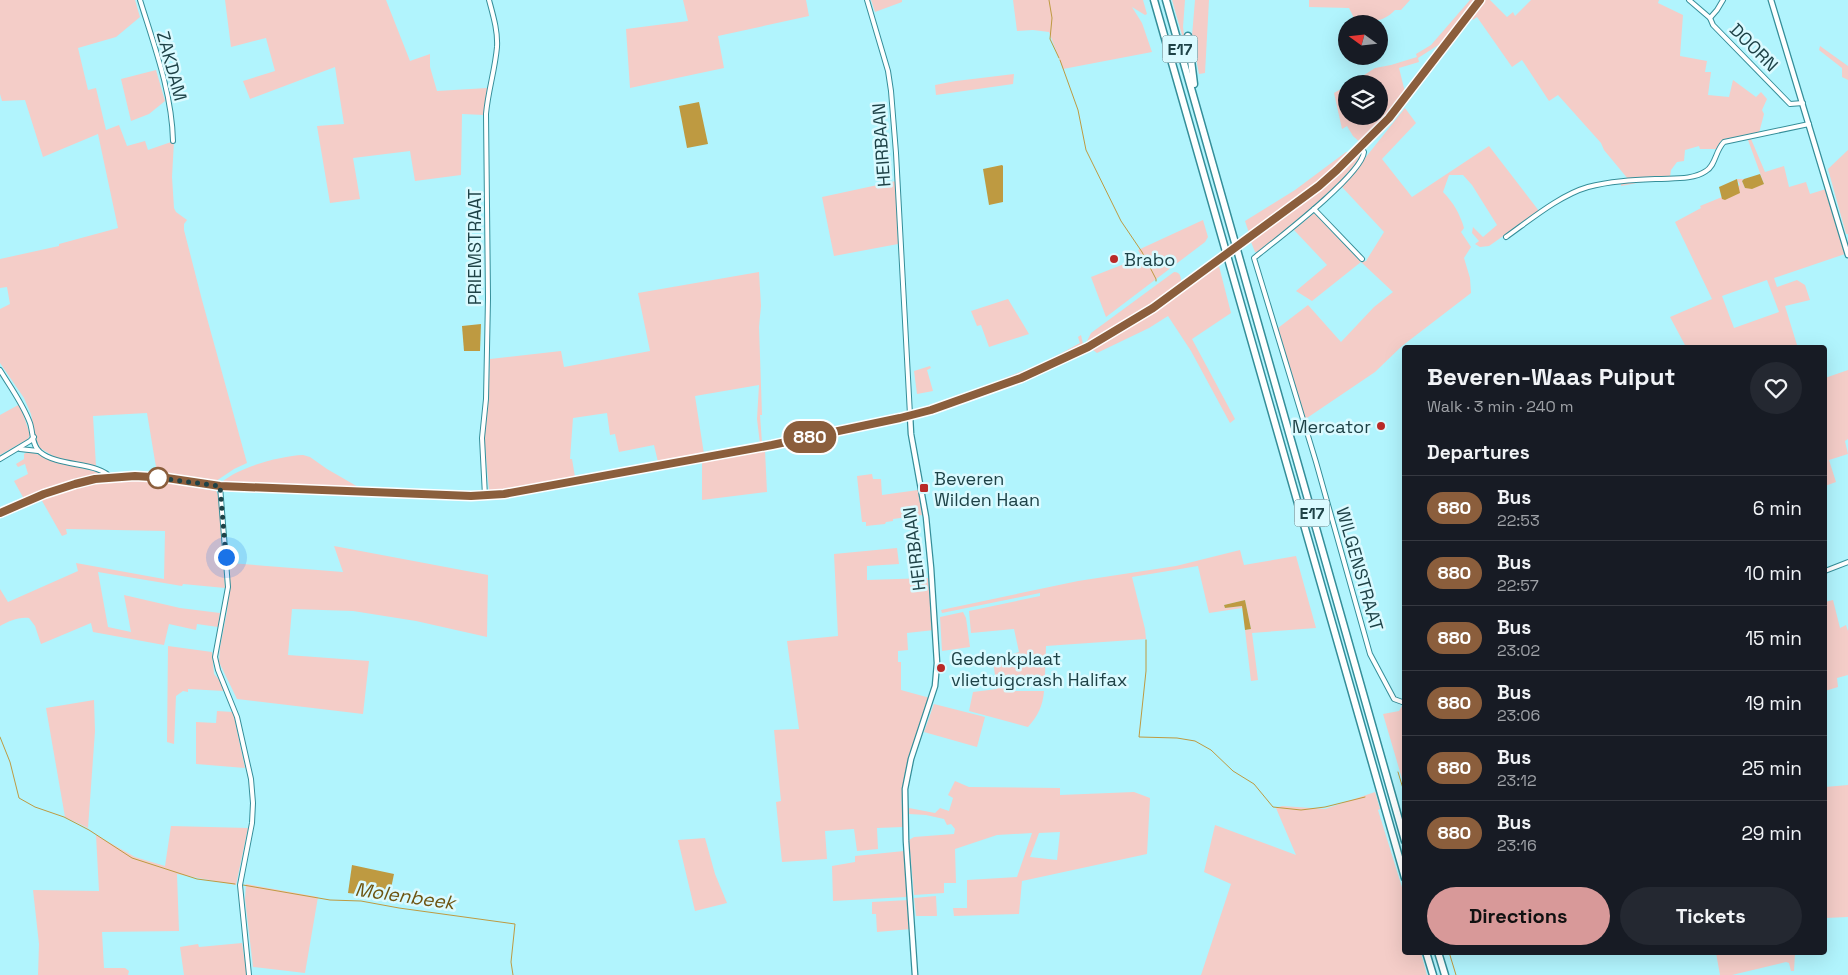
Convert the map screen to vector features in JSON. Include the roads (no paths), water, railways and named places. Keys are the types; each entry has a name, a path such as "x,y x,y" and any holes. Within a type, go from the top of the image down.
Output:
{"highway":[{"name":"E17","path":"1152,0 1161,25 1402,868"},
{"name":"E17","path":"1166,0 1402,830"},
{"path":"1188,36 1195,97"},
{"path":"1427,955 1433,975"},
{"path":"1439,955 1445,975"}],"street":[{"name":"ZAKDAM","path":"140,0 168,100 173,141"},
{"name":"PRIEMSTRAAT","path":"485,496 482,438 486,399 488,298 486,114 497,46 489,0"},
{"name":"HEIRBAAN","path":"867,0 888,71 891,91 911,434 926,517 937,656 935,686 911,759 905,789 906,841 916,975"},
{"path":"0,513 66,487 95,479 135,476 167,478 220,486 485,496 504,494 772,445 910,415 1021,378 1055,364 1120,329 1153,308 1319,186 1389,118 1480,0"},
{"name":"DOORN","path":"1689,0 1710,18 1713,25 1790,104 1803,104"},
{"path":"1710,18 1722,0"},
{"path":"1771,0 1848,255"},
{"path":"1506,237 1569,195 1587,187 1693,176 1711,167 1718,148 1724,142 1809,124"},
{"path":"1361,147 1364,152 1362,159 1314,209 1362,259"},
{"name":"WILGENSTRAAT","path":"1314,209 1254,258 1316,462 1370,654 1394,699 1402,702"},
{"path":"0,370 26,413 34,437 35,447 39,452"},
{"path":"0,459 30,442 34,437"},
{"path":"18,449 24,448 39,452 61,462 104,471 111,478"},
{"path":"220,486 228,587 215,657 218,670 237,717 251,779 252,823 240,885 250,975"},
{"path":"1827,569 1848,562"}],"waterway":[{"path":"1049,0 1052,18 1050,39 1059,58"},
{"path":"1060,60 1078,110 1086,150 1121,221 1142,252 1156,281"},
{"path":"1146,640 1146,671 1139,737 1177,738 1195,741 1211,750 1233,771 1254,784 1273,807 1301,810 1325,807 1365,797"},
{"name":"Molenbeek","path":"0,737 10,762 19,798 35,807 64,817 89,830 132,858 197,879 235,884"},
{"path":"1398,772 1402,785"},
{"name":"Molenbeek","path":"243,885 330,900 361,901 515,924 511,962 513,975"},
{"path":"1450,955 1456,975"}],"place":[{"name":"Brabo","path":"1114,259"},
{"name":"Mercator","path":"1381,426"},
{"name":"Beveren Wilden Haan","path":"924,488"},
{"name":"Gedenkplaat vlietuigcrash Halifax","path":"941,668"}]}
